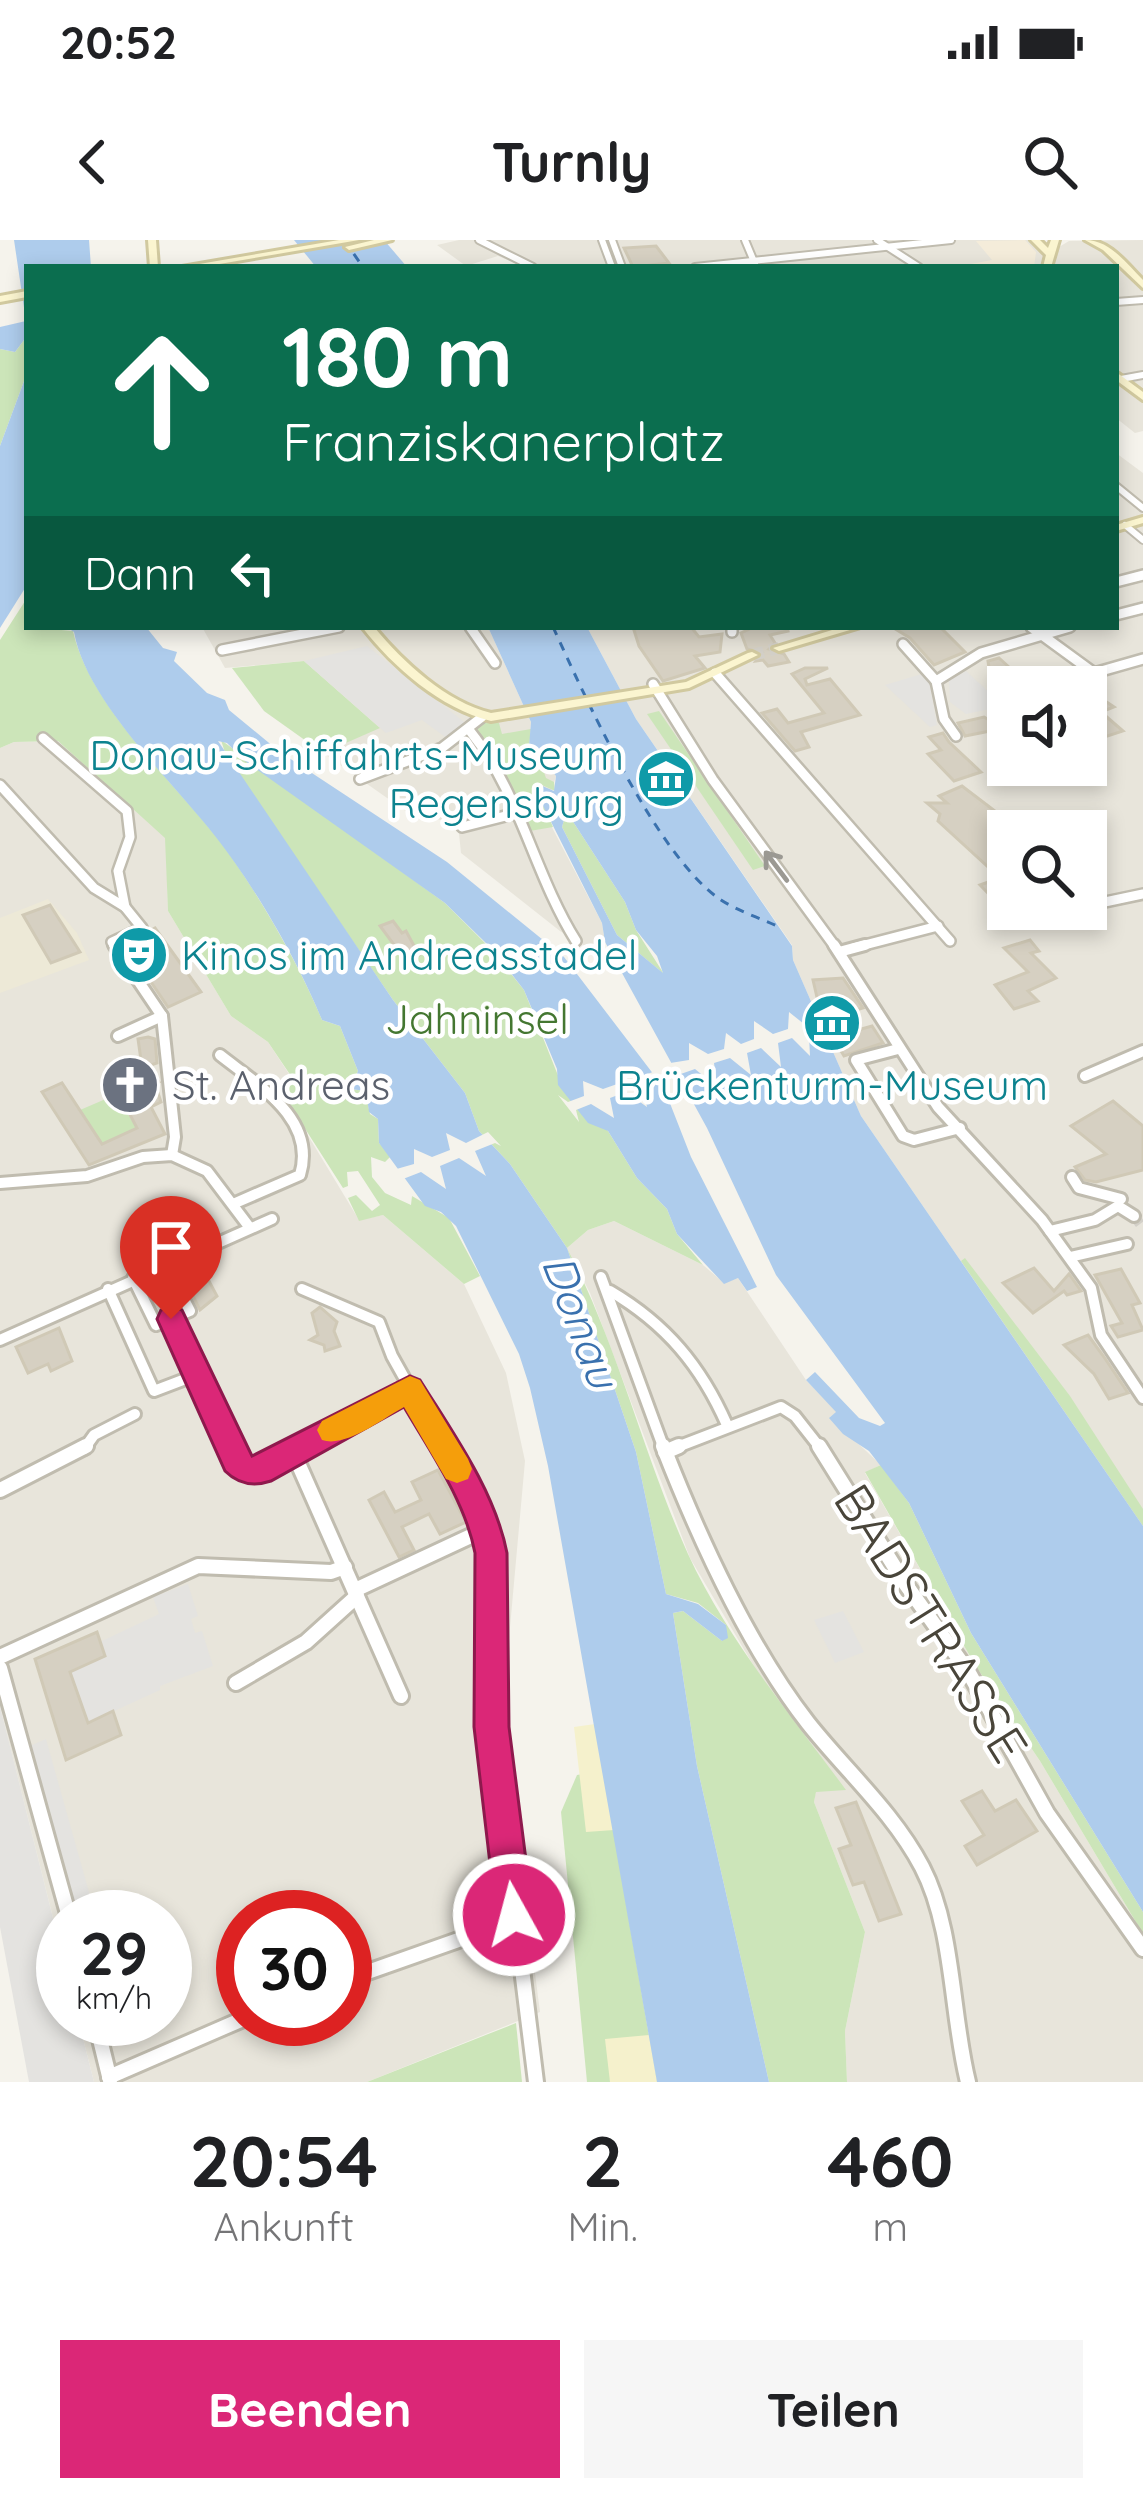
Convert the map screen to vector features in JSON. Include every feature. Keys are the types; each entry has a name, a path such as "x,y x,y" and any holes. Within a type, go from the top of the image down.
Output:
{"street":[{"path":"241,264 355,240"},
{"path":"202,264 388,240"},
{"path":"479,240 526,264"},
{"path":"745,240 755,264 879,244 951,240"},
{"path":"1035,240 1048,253"},
{"path":"1047,264 1055,240"},
{"path":"1089,240 1106,248 1143,285"},
{"path":"1102,240 1128,270"},
{"path":"879,244 914,264"},
{"path":"1119,377 1143,375"},
{"path":"1119,377 1143,397"},
{"path":"1119,488 1143,508"},
{"path":"1119,528 1143,520"},
{"path":"1119,528 1143,540"},
{"path":"222,650 324,630"},
{"path":"370,630 388,651 482,716 522,715 631,695 715,673 752,655"},
{"path":"472,630 494,662"},
{"path":"779,648 843,630"},
{"path":"1036,630 1094,673 1143,659"},
{"path":"936,681 974,658 1058,630"},
{"path":"903,644 936,681 944,719 956,736"},
{"path":"715,673 950,941"},
{"path":"655,688 722,794 839,952 938,1107 1070,1257 1091,1288 1101,1335 1143,1398"},
{"path":"360,779 470,731 482,716"},
{"path":"470,731 495,762 556,911 576,941"},
{"path":"44,738 128,811 130,837 118,872 125,908"},
{"path":"0,785 44,827 94,889 125,908 142,928 112,942 162,1016 175,1137 172,1155"},
{"path":"462,826 517,813"},
{"path":"1107,902 1143,894"},
{"path":"839,952 938,926"},
{"path":"118,1036 162,1016"},
{"path":"898,1049 856,1060 903,1136 914,1140 960,1128"},
{"path":"1085,1076 1143,1051"},
{"path":"220,1055 285,1108 298,1128 305,1165 300,1175 233,1204"},
{"path":"0,1183 86,1176 142,1157 172,1155 207,1171 250,1228"},
{"path":"1072,1177 1079,1189 1120,1199"},
{"path":"1046,1226 1095,1220 1118,1206 1134,1216"},
{"path":"0,1340 108,1288 272,1219"},
{"path":"1070,1257 1127,1244"},
{"path":"129,1336 190,1311 166,1264"},
{"path":"601,1276 665,1452 760,1657 808,1724 890,1816 923,1869 944,1929 952,2012 968,2082"},
{"path":"133,1278 156,1325"},
{"path":"108,1288 154,1391 196,1375"},
{"path":"609,1290 655,1319 688,1352 710,1384 727,1424"},
{"path":"307,1292 379,1322 486,1529 494,1599 492,1727 536,2082"},
{"path":"171,1319 236,1461 250,1472 294,1454 410,1389"},
{"name":"BADSTRASSE","path":"665,1452 727,1424 782,1407 818,1444 912,1594 969,1673 1047,1813 1143,1949"},
{"path":"0,1490 84,1449 94,1435 135,1414"},
{"path":"294,1454 401,1696"},
{"path":"236,1683 306,1642 356,1593 486,1529"},
{"path":"0,1657 198,1566 331,1572 345,1567"},
{"path":"0,1668 62,1890"},
{"path":"372,1970 515,1920"},
{"path":"102,2046 110,2080 216,2031"}],"shaded area":[{"path":"459,240 1028,240 1038,249 1054,250 1069,241 1143,240 1143,431 1135,433 1119,420 1119,264 517,264 498,256 463,264 437,245"},
{"path":"1025,240 1036,252 1034,264 971,264 992,260 976,241"},
{"path":"1119,455 1143,473 1143,1526 861,1116 793,960 792,945 636,719 589,630 1119,630"},
{"path":"204,630 489,630 531,722 528,756 543,755 556,776 545,814 602,923 605,942 588,948 560,931 461,853 458,824 407,812 323,753 379,727 304,661 225,668"},
{"path":"367,646 468,725 448,739 422,720 386,733 304,661"},
{"path":"966,671 987,690 987,710 966,714 950,702 949,681"},
{"path":"922,674 929,680 937,725 930,727 885,685"},
{"path":"58,741 166,838 168,911 231,1016 268,1042 293,1080 280,1089 359,1220 383,1215 464,1284 506,1373 525,1461 502,1716 540,2012 367,2082 94,2082 85,2046 192,2046 192,1890 46,1890 0,1706 0,748 14,742"},
{"path":"48,899 77,933 89,960 0,993 0,918"},
{"path":"614,1221 703,1265 724,1283 738,1278 806,1380 837,1412 830,1417 881,1465 865,1473 975,1665 1040,1761 1143,1934 1143,2082 847,2082 845,2031 865,1932 814,1802 820,1765 775,1702 690,1558 590,1293 567,1248 588,1230"},
{"path":"188,1584 198,1616 191,1619 195,1633 202,1631 213,1666 160,1686 88,1723 70,1672 105,1657 100,1642 159,1614 153,1597"},
{"path":"843,1611 864,1652 835,1663 814,1620"},
{"path":"0,1706 46,1890 36,1890 36,2046 85,2046 94,2082 29,2082 0,1927"},
{"path":"46,1739 88,1890 70,1890 30,1746"}],"green space":[{"path":"24,340 24,381 0,446 0,349 15,352"},
{"path":"24,603 24,630 73,631 82,658 113,712 244,876 322,1020 340,1026 358,1071 350,1089 365,1091 370,1114 378,1119 379,1143 391,1156 385,1162 371,1157 372,1177 385,1193 411,1205 412,1196 449,1218 480,1276 464,1284 383,1215 359,1221 348,1198 356,1195 372,1211 380,1205 358,1171 347,1172 348,1186 343,1188 279,1088 293,1079 268,1042 231,1016 168,911 165,838 58,741 14,742 0,748 0,640"},
{"path":"304,661 380,728 323,753 264,711 232,668"},
{"path":"659,711 765,866 753,870 647,714"},
{"path":"477,723 499,723 502,734 531,729 528,756 536,750 545,759 540,761 546,778 554,782 555,791 542,785 536,789 553,827 524,832 470,731"},
{"name":"Jahninsel","path":"221,740 445,903 492,950 524,990 559,1078 608,1131 703,1265 614,1221 588,1230 567,1248 510,1164 479,1131 465,1093 393,1000 226,756"},
{"path":"564,820 572,820 664,974 617,935 562,827"},
{"path":"115,1095 137,1128 102,1144 80,1110"},
{"path":"567,1248 601,1323 688,1554 761,1676 846,1790 816,1792 814,1802 865,1932 845,2031 847,2082 769,2082 697,1766 673,1613 683,1611 722,1641 726,1625 698,1603 666,1594 636,1452"},
{"path":"965,1258 1070,1396 1143,1509 1143,1526 961,1261"},
{"path":"881,1465 909,1503 971,1633 1143,1912 1143,1934 1040,1761 975,1665 865,1472"},
{"path":"603,1770 657,2082 587,2082 561,1812 577,1775"},
{"path":"516,2023 522,2082 367,2082"}],"sand":[{"path":"595,1724 614,1830 586,1832 574,1727"},
{"path":"649,2035 657,2082 610,2082 605,2039"}],"water":[{"path":"14,240 89,240 91,264 24,264 24,308"},
{"path":"294,240 384,240 404,264 314,264"},
{"path":"24,321 24,340 15,352 0,349 0,327"},
{"path":"24,381 24,590 0,628 0,446"},
{"name":"Donau","path":"71,630 148,630 163,648 177,652 174,661 207,693 225,700 229,710 280,752 447,862 564,957 664,1088 691,1157 757,1287 747,1291 738,1278 724,1284 677,1234 667,1209 637,1178 608,1131 588,1123 558,1085 557,1069 524,990 492,949 445,903 245,761 227,743 218,741 393,1000 465,1093 479,1131 510,1164 567,1248 636,1452 666,1594 698,1604 726,1625 728,1638 722,1641 683,1611 673,1613 697,1766 769,2082 657,2082 548,1466 519,1354 456,1226 441,1212 425,1206 379,1143 378,1119 369,1112 366,1091 350,1089 358,1071 340,1026 322,1020 245,877 113,713 82,658"},
{"path":"489,630 589,630 636,719 792,946 793,960 861,1116 1143,1526 1143,1912 971,1633 909,1503 869,1451 829,1418 836,1412 806,1380 815,1372 859,1418 880,1426 885,1423 776,1275 707,1128 605,942 602,923 537,794 540,785 554,791 556,776 537,750 528,758 531,722","holes":["564,820 572,820 625,902 663,973 617,935 562,827"]}],"pier":[{"path":"789,1012 804,1024 822,1019 828,1028 831,1036 809,1036 810,1056 792,1038 778,1043 781,1067 761,1048 747,1053 751,1075 730,1058 714,1063 717,1087 695,1069 675,1076 674,1082 664,1064 689,1060 689,1043 708,1054 724,1049 726,1033 741,1044 754,1039 754,1021 773,1034 788,1029"},
{"path":"619,1066 637,1078 658,1070 665,1080 643,1087 647,1107 626,1092 610,1098 614,1118 591,1104 576,1110 579,1122 558,1095 568,1102 584,1096 583,1081 603,1089 620,1083"},
{"path":"488,1132 501,1146 495,1143 475,1151 486,1176 459,1158 440,1166 446,1189 421,1172 403,1179 413,1198 393,1170 414,1164 414,1149 432,1157 450,1150 446,1133 466,1143"}],"building":[{"path":"656,246 669,263 632,264 624,248"},
{"path":"634,630 693,630 699,637 722,634 720,652 695,656 705,668 663,681"},
{"path":"788,630 770,635 775,643 769,649 784,654 789,662 768,666 763,660 756,661 762,653 747,649 741,633"},
{"path":"897,630 943,630 965,652 934,665"},
{"path":"999,658 1008,666 989,666 988,661"},
{"path":"805,668 828,668 805,679 807,685 830,679 860,715 801,732 809,747 795,751 762,713 777,709 788,723 824,713 792,674"},
{"path":"984,717 987,732 965,736 958,723"},
{"path":"1107,717 1123,731 1107,736"},
{"path":"943,733 981,772 954,781 928,754 941,750 929,737"},
{"path":"962,786 993,810 987,810 987,866 938,821 940,814 927,803 947,803 939,796"},
{"path":"50,905 80,952 51,963 23,915"},
{"path":"393,921 402,933 406,931 419,955 406,961 380,926"},
{"path":"155,928 201,992 168,1007 126,945"},
{"path":"1030,940 1039,951 1031,953 1056,978 1028,991 1038,1001 1014,1009 995,985 1028,972 1004,948"},
{"path":"843,978 863,1008 834,1017 844,1034 872,1026 883,1043 844,1056 822,1019 813,980"},
{"path":"138,1039 155,1039 157,1063 148,1066 159,1082 155,1084 161,1102 151,1107 165,1134 89,1165 42,1092 62,1083 102,1144 137,1128 117,1090 109,1094 103,1086 121,1073 121,1059 141,1060"},
{"path":"1113,1101 1143,1126 1143,1170 1096,1182 1085,1180 1075,1167 1106,1154 1071,1126"},
{"path":"202,1268 217,1296 200,1310 183,1276"},
{"path":"1034,1268 1054,1291 1069,1274 1081,1291 1067,1295 1064,1291 1033,1313 1003,1283"},
{"path":"1121,1269 1140,1303 1132,1305 1143,1330 1118,1337 1111,1326 1122,1323 1095,1275"},
{"path":"320,1307 337,1322 334,1331 340,1346 325,1351 324,1345 310,1340 318,1335 312,1313"},
{"path":"59,1328 72,1361 51,1371 48,1364 28,1373 16,1347"},
{"path":"1088,1335 1128,1393 1109,1399 1094,1374 1064,1345"},
{"path":"438,1470 466,1522 440,1534 429,1514 402,1527 414,1550 399,1557 369,1500 384,1492 395,1512 421,1500 412,1482"},
{"path":"97,1632 105,1656 70,1672 88,1723 113,1711 121,1735 66,1760 35,1659"},
{"path":"982,1791 995,1811 1016,1800 1037,1831 977,1865 965,1846 984,1835 962,1801"},
{"path":"856,1802 901,1914 879,1921 864,1882 853,1885 839,1849 851,1845 836,1808"}],"ferry route":[{"path":"344,240 361,264"},
{"path":"554,630 625,774 672,849 721,900 779,927"}],"tunnel":[{"path":"752,655 779,648"},
{"path":"1134,1216 1143,1228"}],"slow traffic":[{"path":"332,1430 410,1389 457,1469"}],"place":[{"name":"Donau-Schiffahrts-Museum Regensburg","path":"666,779"},
{"name":"Kinos im Andreasstadel","path":"139,955"},
{"name":"Brückenturm-Museum","path":"832,1023"},
{"name":"St. Andreas","path":"130,1085"}],"route":[{"path":"171,1319 236,1461 244,1469 260,1471 410,1389 451,1459 486,1529 491,1553 492,1727 514,1915"}]}
